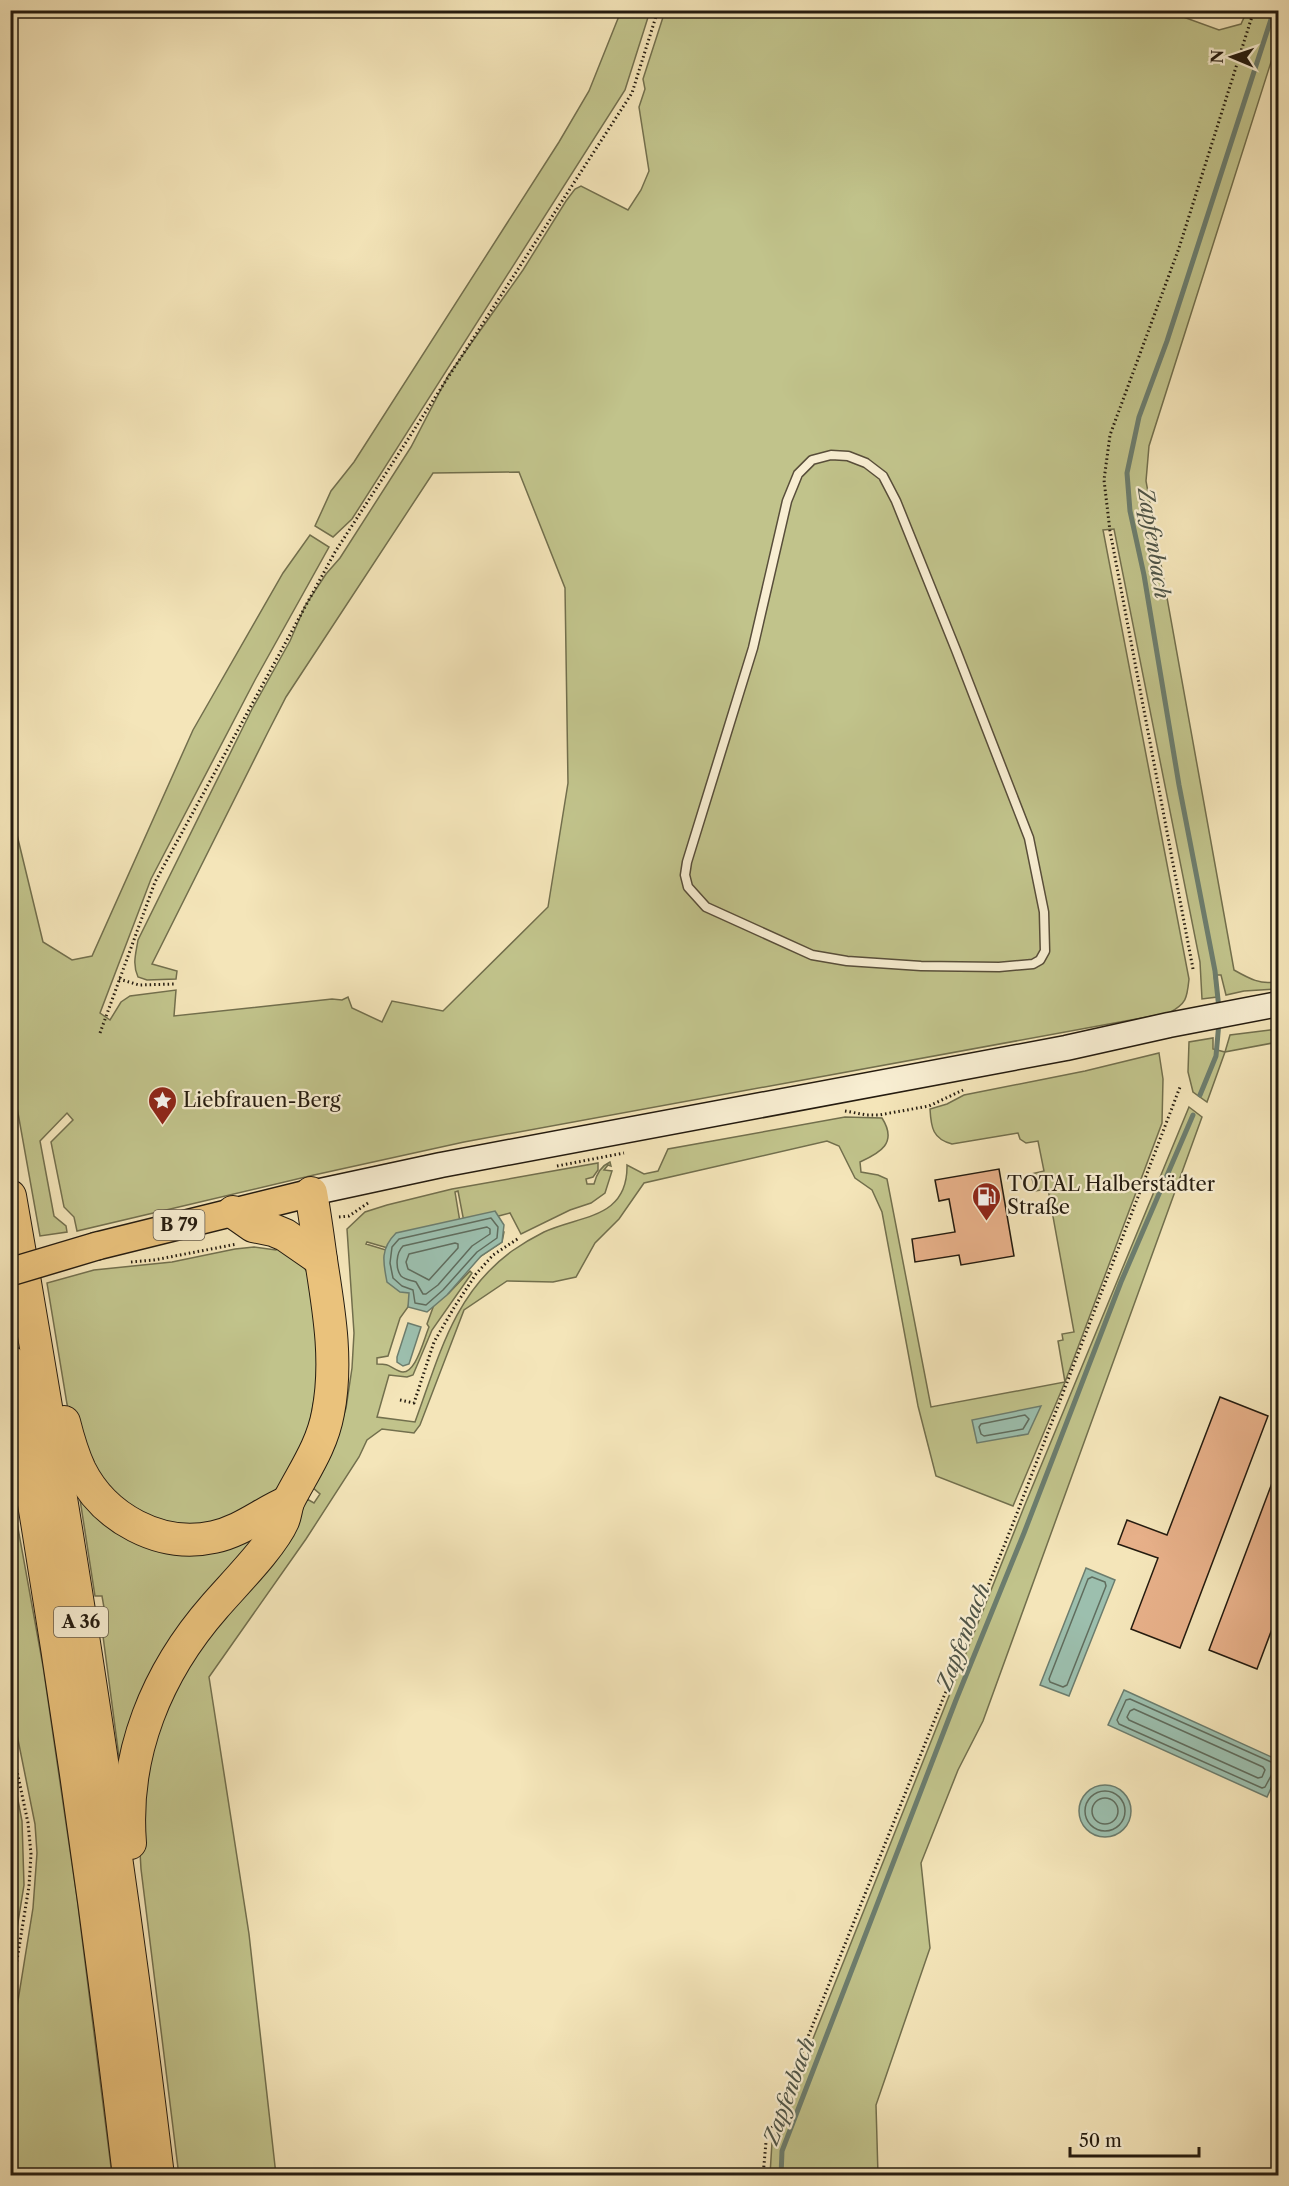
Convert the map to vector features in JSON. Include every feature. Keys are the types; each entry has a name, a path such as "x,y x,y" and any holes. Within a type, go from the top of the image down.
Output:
{"highway":[{"name":"A 36","path":"10,1196 72,1567 130,1948 158,2175"},
{"path":"122,1898 133,1874 129,1827 130,1791 135,1761 150,1708 162,1682 202,1621 274,1535 283,1521 288,1502 311,1463 321,1439 331,1394 332,1334 313,1207"},
{"path":"233,1212 253,1226 285,1235 321,1260"},
{"path":"36,1346 52,1359 69,1440 80,1470 104,1503 130,1523 160,1535 177,1538 212,1538 247,1525 288,1502"},
{"name":"A 36","path":"10,1362 68,1711 102,1952 129,2175"}],"main road":[{"path":"233,1212 313,1207 465,1161 1066,1048 1278,1004"},
{"name":"B 79","path":"10,1272 98,1246 233,1212"}],"lane":[{"path":"831,455 848,456 866,463 883,476 896,501 1029,838 1044,912 1045,951 1040,960 1033,964 999,968 910,966 848,961 812,955 706,907 688,887 685,875 687,862 753,648 787,501 798,474 812,460 831,455"}],"path":[{"path":"100,1033 155,882 335,552 632,93 658,10"},
{"path":"1193,969 1110,531 1104,480 1110,435 1179,248 1254,10"},
{"path":"119,979 139,985 176,984"},
{"path":"763,2175 766,2142 1010,1532 1180,1087"},
{"path":"843,1111 879,1115 930,1106 966,1088"},
{"path":"546,1168 627,1153"},
{"path":"313,1207 349,1216 372,1201"},
{"path":"400,1400 414,1403 434,1342 454,1306 493,1255 519,1238"},
{"path":"125,1262 154,1260 241,1244"},
{"path":"10,1738 28,1823 31,1854 29,1886 10,2003"}],"green space":[{"path":"1164,10 1219,30 1241,24 1247,11 1278,11 1278,40 1149,446 1146,481 1234,970 1261,982 1278,981 1278,989 1244,991 1226,995 1221,975 1214,975 1217,997 1202,999 1200,962 1114,529 1103,530 1189,979 1185,999 1169,1013 464,1142 77,1231 74,1217 64,1207 51,1142 73,1120 67,1113 40,1141 54,1216 66,1226 67,1232 40,1236 11,1074 10,806 43,942 72,960 92,956 193,730 283,573 310,535 329,547 255,680 151,879 100,1013 110,1020 121,1002 130,996 176,990 174,1016 332,999 342,1000 348,997 352,1008 382,1022 392,1001 443,1011 548,907 568,783 565,588 519,472 433,473 286,697 268,732 152,964 177,971 176,979 147,980 138,977 135,968 138,940 252,709 290,641 305,606 326,574 340,558 411,447 448,376 523,270 575,189 581,186 628,210 641,190 649,171 639,107 645,89 643,79 665,11"},
{"path":"621,11 650,11 625,90 352,519 333,537 315,526 331,491 354,462 559,142 589,91"},
{"path":"1278,1029 1278,1042 1225,1052 1230,1035"},
{"path":"1213,1038 1213,1049 1225,1052 1207,1102 1193,1092 1188,1072 1189,1042"},
{"path":"1159,1053 1163,1079 1162,1123 1065,1382 1058,1341 1063,1340 1062,1334 1074,1332 1048,1189 1035,1191 1031,1174 1044,1171 1038,1141 1026,1143 1020,1139 1018,1133 952,1144 941,1139 934,1132 930,1109 947,1104 964,1095 1085,1071"},
{"path":"1189,1107 1202,1117 983,1721 958,1770 921,1863 930,1948 876,2105 878,2175 770,2175 772,2142 1024,1507"},
{"path":"845,1117 882,1118 888,1134 887,1141 880,1151 860,1162 861,1172 887,1179 931,1407 1065,1382 1013,1506 936,1476 918,1406 882,1212 872,1190 855,1178 839,1146 827,1141 644,1183 619,1219 595,1243 576,1277 553,1282 507,1281 464,1310 420,1425 414,1433 382,1429 367,1440 359,1457 306,1539 209,1677 249,1934 276,2175 179,2176 141,1869 139,1835 146,1758 194,1647 307,1499 314,1503 320,1494 312,1487 334,1446 346,1408 352,1368 354,1333 347,1229 365,1212 387,1205 452,1189 598,1163 598,1170 593,1177 586,1179 587,1184 594,1184 599,1172 610,1162 611,1166 608,1165 604,1170 612,1171 605,1193 591,1203 570,1210 521,1234 510,1213 491,1218 504,1232 502,1242 465,1267 448,1294 470,1271 472,1273 432,1330 413,1375 407,1377 389,1375 377,1417 415,1422 450,1328 475,1287 492,1268 528,1241 558,1226 587,1218 611,1205 620,1196 625,1183 627,1165 644,1174 658,1171 668,1149","holes":["458,1191 464,1222 427,1324 429,1327 422,1348 414,1363 405,1372 377,1364 377,1358 388,1356 400,1318 408,1307 413,1289 406,1256 366,1244 367,1242 391,1249 460,1222 455,1192"]},
{"path":"284,1245 300,1260 308,1274 318,1340 316,1389 309,1428 292,1468 272,1495 252,1514 193,1531 126,1512 78,1443 67,1404 47,1283 94,1270 172,1262 235,1249 254,1247 276,1250"},
{"path":"10,1484 43,1666 77,1898 112,2175 11,2175 11,2044 33,1908 37,1853 35,1824 11,1705"},
{"path":"79,1493 129,1534 267,1523 121,1772 101,1621 106,1619 102,1596 95,1596"},
{"path":"11,1763 22,1821 24,1885 11,1966"}],"water":[{"path":"495,1211 504,1225 502,1242 481,1256 447,1295 427,1312 408,1307 409,1293 400,1292 387,1282 384,1268 385,1250 396,1233"},
{"path":"408,1323 421,1327 409,1364 403,1366 397,1362 397,1357"},
{"path":"1041,1406 1028,1434 977,1443 972,1420"},
{"path":"1086,1568 1115,1580 1069,1696 1040,1685"},
{"path":"1124,1690 1278,1760 1278,1773 1267,1797 1108,1725"},
{"path":"1100,1785 1110,1785 1124,1792 1131,1811 1124,1830 1110,1837 1100,1837 1090,1833 1083,1826 1079,1816 1079,1806 1083,1796 1090,1789"}],"building":[{"path":"999,1169 1014,1256 961,1265 959,1255 915,1262 912,1239 955,1232 949,1199 939,1201 935,1180"},
{"path":"1220,1397 1268,1416 1180,1648 1131,1629 1158,1558 1118,1544 1127,1520 1167,1535"},
{"path":"1277,1470 1278,1613 1257,1669 1209,1650"}],"waterway":[{"name":"Zapfenbach","path":"1219,1009 1215,971 1179,785 1144,575 1130,511 1127,473 1139,417 1167,341 1274,10"},
{"name":"Zapfenbach","path":"1200,1095 1216,1056 1219,1022"},
{"name":"Zapfenbach","path":"781,2176 782,2151 956,1700 1024,1533 1121,1282 1193,1115"}],"place":[{"name":"Liebfrauen-Berg","path":"162,1126"},
{"name":"TOTAL Halberstädter Straße","path":"986,1222"}]}
